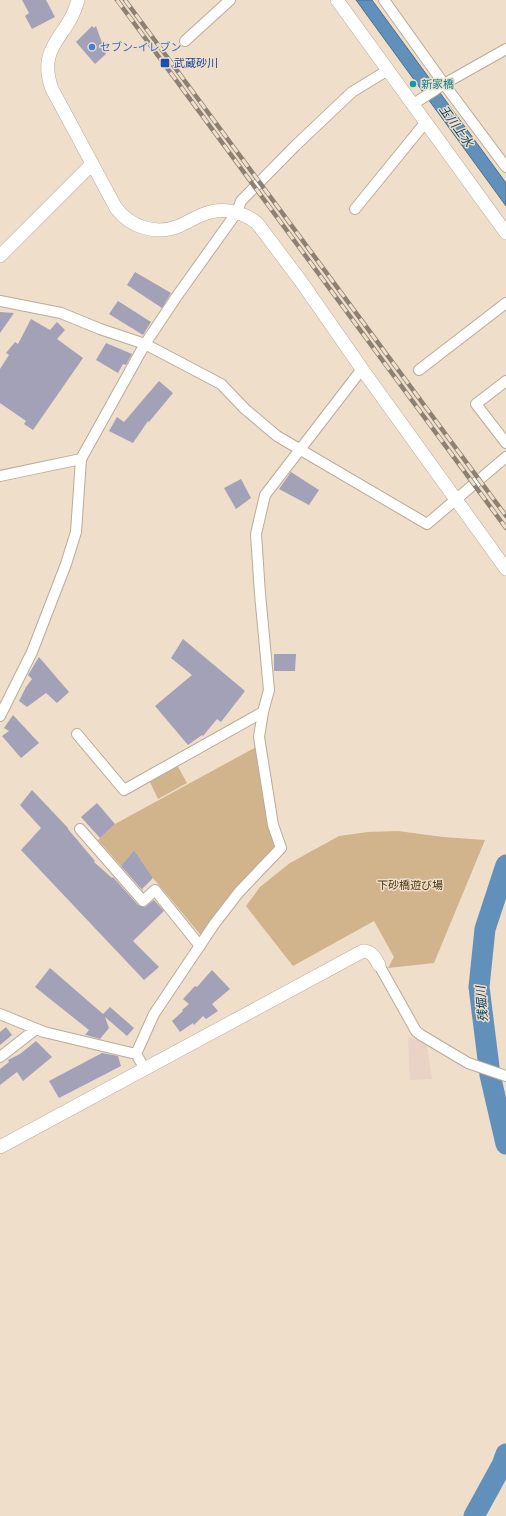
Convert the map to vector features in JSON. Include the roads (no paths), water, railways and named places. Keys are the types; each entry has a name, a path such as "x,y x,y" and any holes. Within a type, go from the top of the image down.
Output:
{"street":[{"path":"78,0 70,20 52,47 48,63 48,75 52,89 116,208 125,218 137,226 147,229 165,230 180,226 210,212 222,210 237,212 257,223 506,569"},
{"path":"185,41 230,0"},
{"path":"337,0 388,70 415,103 425,123 506,233"},
{"path":"384,0 441,86 506,167"},
{"path":"415,103 441,86 506,49"},
{"path":"0,716 32,652 66,564 76,532 81,459 145,344 237,212 241,201 295,146 352,92 388,70"},
{"path":"355,209 425,123"},
{"path":"0,256 92,164"},
{"path":"0,300 61,313 100,329 145,344 221,384 245,409 271,432 427,524 506,457"},
{"path":"419,370 506,303"},
{"path":"136,1054 154,1014 215,922 239,892 281,848 273,825 259,737 263,712 269,690 256,534 265,495 362,369"},
{"path":"506,381 476,404 506,443"},
{"path":"0,476 81,459"},
{"path":"77,734 124,790 263,712"},
{"path":"80,829 143,901 155,890 200,946"},
{"path":"0,1147 363,951 368,951 371,953 379,965 416,1031 468,1063 506,1076"},
{"path":"0,1014 44,1032 136,1054 144,1069"},
{"path":"0,1057 36,1029"}],"water":[{"name":"玉川上水","path":"356,0 372,0 506,183 506,206"}],"waterway":[{"name":"残堀川","path":"506,865 485,929 479,987 490,1075 506,1144"},
{"name":"残堀川","path":"474,1516 502,1465 506,1454"}],"railway":[{"path":"117,0 506,528"},
{"path":"125,0 506,516"}],"place":[{"name":"セブン-イレブン","path":"92,47"},
{"name":"武蔵砂川","path":"165,63"},
{"name":"新家橋","path":"413,84"}],"park label":[{"name":"下砂橋遊び場","path":"410,885"}]}
